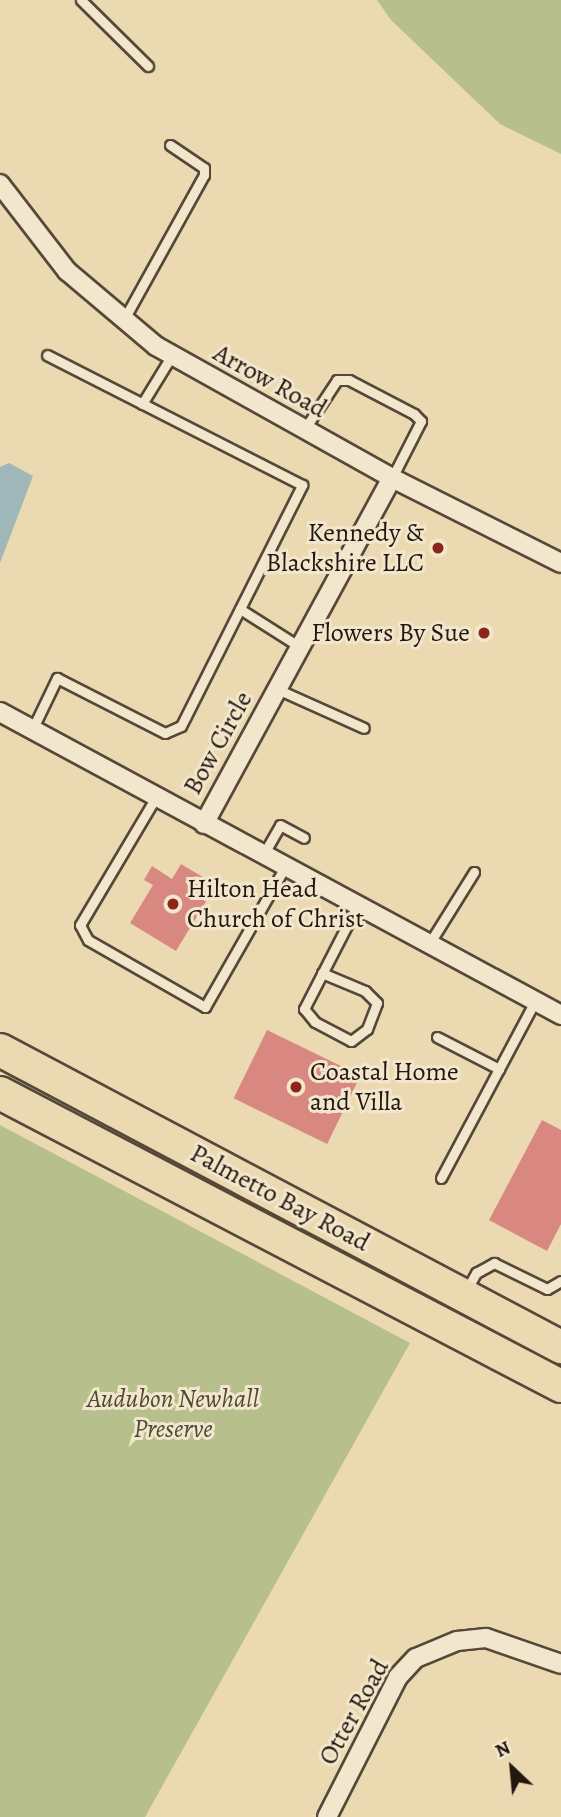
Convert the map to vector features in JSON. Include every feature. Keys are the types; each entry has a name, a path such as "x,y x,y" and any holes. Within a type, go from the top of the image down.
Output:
{"highway":[{"name":"Palmetto Bay Road","path":"0,1050 561,1347"},
{"name":"Palmetto Bay Road","path":"0,1093 561,1387"}],"street":[{"name":"Arrow Road","path":"0,184 68,271 122,322 172,355 304,430 392,478 561,563"},
{"name":"Bow Circle","path":"392,478 204,824 561,1015"},
{"path":"0,712 204,824"},
{"name":"Otter Road","path":"327,1817 398,1677 416,1658 457,1642 486,1638 561,1664"}],"lane":[{"path":"81,0 148,66"},
{"path":"122,322 204,175 204,168 170,145"},
{"path":"32,730 57,678 166,733 181,726 302,485 47,355"},
{"path":"142,404 172,355"},
{"path":"304,430 337,380 349,380 414,414 421,421 392,478"},
{"path":"240,609 300,647"},
{"path":"277,689 364,728"},
{"path":"156,797 80,925 88,940 205,1007 285,867"},
{"path":"263,855 280,825 304,838"},
{"path":"429,944 474,872"},
{"path":"322,973 365,991 377,1003 367,1029 351,1041 305,1014 322,973 357,906"},
{"path":"441,1178 535,1001"},
{"path":"437,1037 499,1069"},
{"path":"464,1295 476,1273 494,1263 547,1289 561,1281"}],"green space":[{"path":"377,0 561,0 561,154 500,124 391,20"},
{"name":"Audubon Newhall Preserve","path":"0,1125 410,1343 145,1817 0,1817"}],"water":[{"path":"9,463 33,476 0,563 0,467"}],"building":[{"name":"Hilton Head Church of Christ","path":"181,864 216,885 176,951 130,923 153,885 144,880 152,866 172,879"},
{"name":"Coastal Home and Villa","path":"267,1030 360,1076 327,1144 234,1098"},
{"path":"542,1120 561,1130 561,1224 547,1251 489,1220"}],"place":[{"name":"Kennedy & Blackshire LLC","path":"438,548"},
{"name":"Flowers By Sue","path":"484,633"},
{"name":"Hilton Head Church of Christ","path":"173,904"},
{"name":"Coastal Home and Villa","path":"296,1087"}]}
